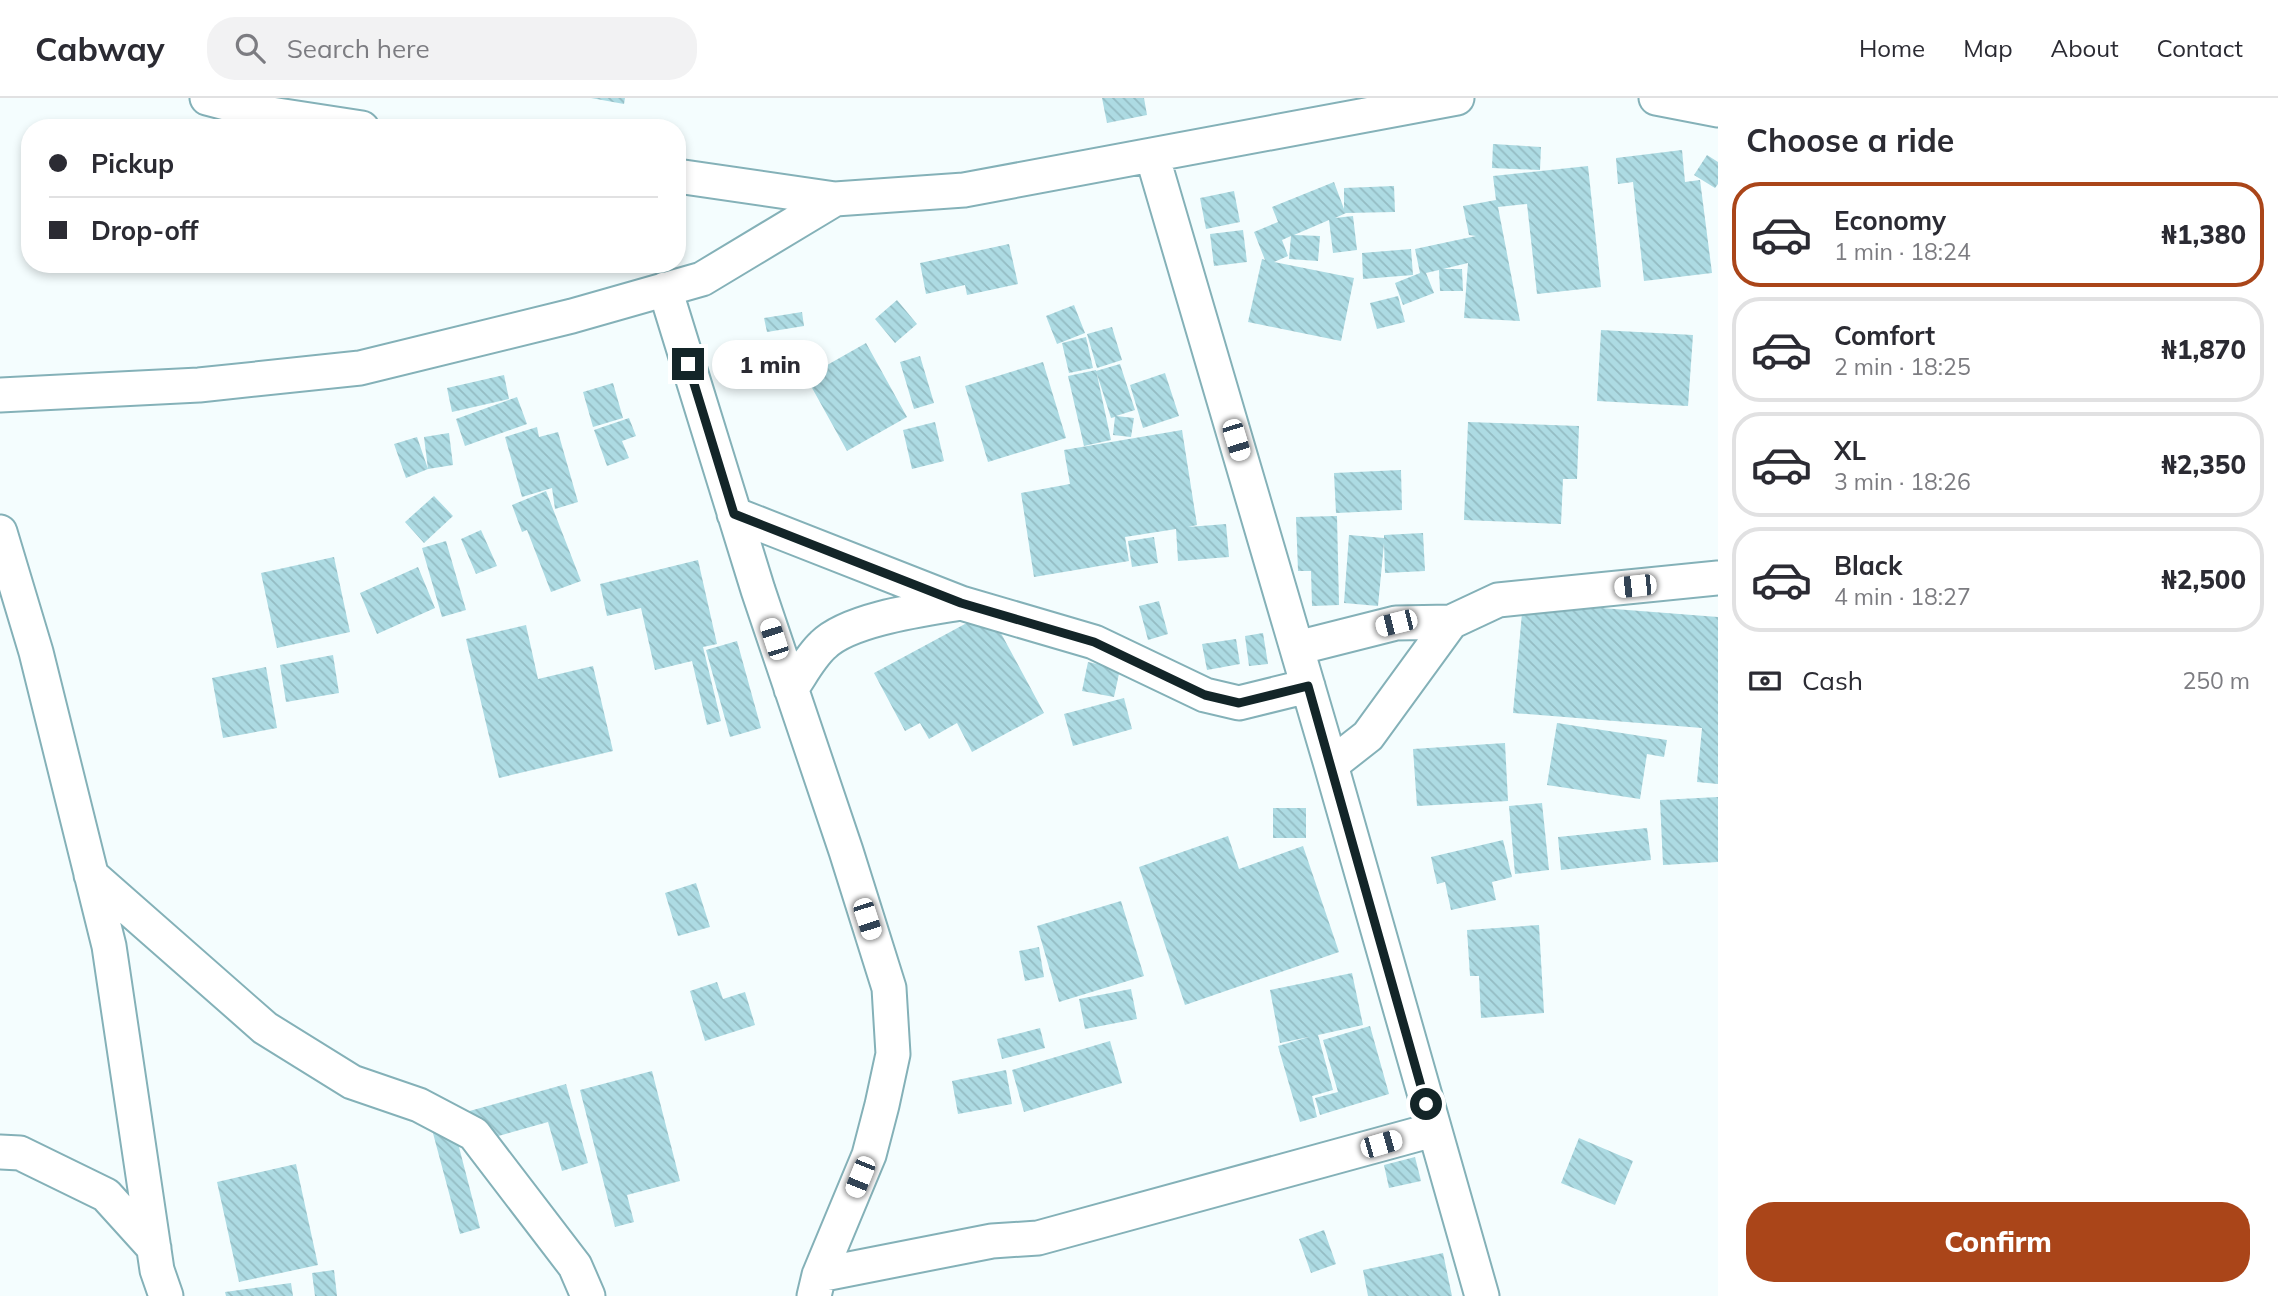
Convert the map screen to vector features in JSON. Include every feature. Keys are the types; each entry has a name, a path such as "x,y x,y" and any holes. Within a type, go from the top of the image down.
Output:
{"street":[{"path":"207,98 264,113 303,119"},
{"path":"686,177 835,199 964,190 1457,98"},
{"path":"1656,98 1718,110"},
{"path":"1152,155 1331,765 1482,1296"},
{"path":"0,395 199,384 360,368 572,316 702,279 835,199"},
{"path":"665,289 734,514 888,988 893,1054 869,1155 816,1285"},
{"path":"734,514 961,603 1094,642 1205,695 1239,703 1308,686"},
{"path":"0,532 36,652 109,946 157,1270 166,1296"},
{"path":"1297,648 1396,623 1451,622 1498,600 1718,578"},
{"path":"791,688 824,644 855,627 910,612 961,603"},
{"path":"1331,765 1368,736 1451,622"},
{"path":"91,875 265,1028 352,1082 419,1105 474,1134 575,1266 588,1296"},
{"path":"816,1285 992,1241 1038,1238 1433,1130"},
{"path":"0,1153 20,1153 106,1195 154,1248"}],"building":[{"path":"591,98 625,98 624,104"},
{"path":"1102,98 1144,98 1147,115 1107,123"},
{"path":"1493,144 1541,147 1540,170 1492,168"},
{"path":"1682,150 1685,182 1700,180 1712,273 1644,281 1633,182 1618,184 1616,158"},
{"path":"1707,155 1718,162 1718,184 1715,188 1694,175"},
{"path":"1588,166 1601,287 1537,294 1527,204 1498,207 1520,321 1464,318 1468,263 1443,269 1462,269 1463,291 1440,291 1439,270 1426,273 1434,293 1403,305 1395,283 1420,273 1415,249 1476,236 1469,235 1463,206 1496,200 1493,176"},
{"path":"1334,182 1344,209 1344,188 1394,186 1395,212 1346,213 1335,218 1353,216 1357,250 1333,253 1329,220 1294,235 1320,236 1318,261 1289,259 1291,236 1282,240 1288,256 1274,262 1354,278 1341,341 1248,322 1262,259 1265,260 1254,232 1278,222 1272,207"},
{"path":"1234,191 1240,222 1206,229 1200,198"},
{"path":"1243,230 1247,262 1214,266 1210,234"},
{"path":"1009,244 1018,284 967,295 965,285 926,294 920,263"},
{"path":"1411,249 1413,275 1363,279 1362,253"},
{"path":"1398,296 1405,322 1377,329 1370,303"},
{"path":"897,300 917,324 895,343 875,319"},
{"path":"1074,305 1085,333 1057,344 1046,316"},
{"path":"802,312 804,326 767,332 764,318"},
{"path":"1112,327 1122,360 1097,368 1087,334"},
{"path":"1601,330 1693,335 1688,406 1597,401"},
{"path":"1086,337 1093,368 1069,373 1062,343"},
{"path":"866,343 907,417 847,451 806,377"},
{"path":"920,356 934,403 914,409 900,362"},
{"path":"1043,362 1066,438 988,462 965,386"},
{"path":"1120,364 1135,410 1116,416 1134,418 1131,437 1113,435 1115,417 1111,418 1096,371"},
{"path":"1096,370 1111,440 1084,446 1068,376"},
{"path":"1165,373 1179,416 1143,428 1130,385"},
{"path":"504,375 509,399 452,412 447,388"},
{"path":"613,383 623,418 593,427 583,392"},
{"path":"517,397 527,424 465,446 456,419"},
{"path":"629,418 636,436 622,441 629,458 607,466 594,430"},
{"path":"935,422 944,461 912,469 903,430"},
{"path":"1468,422 1579,426 1577,479 1563,479 1561,524 1464,520"},
{"path":"537,427 539,437 558,432 578,502 555,509 552,488 522,497 505,437"},
{"path":"1182,430 1197,525 1188,527 1226,524 1229,557 1178,561 1176,529 1125,537 1129,561 1034,577 1021,493 1070,484 1064,450"},
{"path":"449,433 453,465 428,469 424,437"},
{"path":"417,437 428,469 406,478 394,444"},
{"path":"1401,470 1402,510 1336,513 1334,473"},
{"path":"546,491 581,581 551,592 527,530 522,532 512,505"},
{"path":"434,496 453,516 424,543 405,522"},
{"path":"1337,516 1339,605 1312,606 1311,571 1298,571 1296,517"},
{"path":"481,530 497,566 476,574 461,539"},
{"path":"1423,533 1425,571 1385,573 1384,543 1378,606 1344,603 1349,535 1384,538 1384,535"},
{"path":"1154,537 1158,563 1132,567 1128,541"},
{"path":"446,541 466,610 442,617 422,548"},
{"path":"334,557 350,632 277,648 261,573"},
{"path":"698,560 717,644 703,647 721,721 707,725 692,661 655,670 641,608 607,616 600,584"},
{"path":"418,567 435,608 377,634 360,593"},
{"path":"1159,601 1168,634 1148,640 1139,606"},
{"path":"1523,602 1718,617 1718,784 1697,782 1702,728 1513,713"},
{"path":"989,611 1044,713 972,752 957,723 929,739 920,723 905,731 874,673"},
{"path":"526,625 538,679 593,666 613,751 499,778 466,639"},
{"path":"1263,633 1268,664 1249,666 1245,636"},
{"path":"1236,639 1240,664 1207,670 1202,644"},
{"path":"737,641 761,728 730,737 706,650"},
{"path":"333,655 339,693 286,702 280,665"},
{"path":"1088,662 1120,669 1114,697 1082,691"},
{"path":"266,667 277,728 223,738 212,678"},
{"path":"1124,698 1132,729 1073,746 1064,714"},
{"path":"1557,723 1667,740 1664,757 1647,754 1640,799 1547,785"},
{"path":"1505,743 1508,801 1417,806 1413,749"},
{"path":"1718,797 1718,862 1663,865 1660,800"},
{"path":"1542,803 1549,870 1515,874 1509,806"},
{"path":"1273,808 1306,808 1306,838 1273,838"},
{"path":"1647,828 1651,860 1561,870 1558,837"},
{"path":"1228,836 1239,869 1303,846 1339,952 1185,1005 1139,867"},
{"path":"1503,840 1512,877 1492,882 1496,900 1451,910 1445,882 1437,884 1431,857"},
{"path":"696,883 710,927 678,936 665,893"},
{"path":"1121,901 1144,976 1059,1002 1037,926"},
{"path":"1539,925 1544,1013 1481,1018 1479,976 1470,976 1467,930"},
{"path":"1039,947 1044,977 1025,981 1019,951"},
{"path":"1352,973 1363,1025 1318,1035 1333,1090 1312,1096 1317,1117 1300,1122 1278,1046 1309,1037 1280,1043 1270,990"},
{"path":"717,982 723,999 745,992 755,1025 705,1041 690,991"},
{"path":"1131,989 1137,1019 1085,1029 1079,999"},
{"path":"1370,1026 1389,1094 1320,1115 1315,1098 1338,1092 1323,1040"},
{"path":"1040,1028 1045,1048 1002,1059 997,1039"},
{"path":"1110,1041 1122,1083 1024,1112 1012,1070"},
{"path":"1006,1070 1012,1104 958,1114 952,1081"},
{"path":"652,1071 680,1181 627,1195 634,1222 615,1227 580,1090"},
{"path":"566,1084 588,1163 562,1171 548,1122 459,1147 480,1228 460,1234 430,1122"},
{"path":"1579,1138 1633,1161 1615,1205 1561,1183"},
{"path":"1415,1157 1421,1181 1389,1188 1384,1165"},
{"path":"296,1164 318,1265 239,1282 217,1182"},
{"path":"1324,1230 1336,1264 1311,1273 1299,1239"},
{"path":"1443,1253 1452,1296 1368,1296 1363,1270"},
{"path":"334,1270 337,1296 315,1296 312,1273"},
{"path":"291,1283 293,1296 226,1296 225,1292"}],"route":[{"path":"688,364 734,514 961,603 1094,642 1205,695 1239,703 1308,686 1426,1104"}]}
